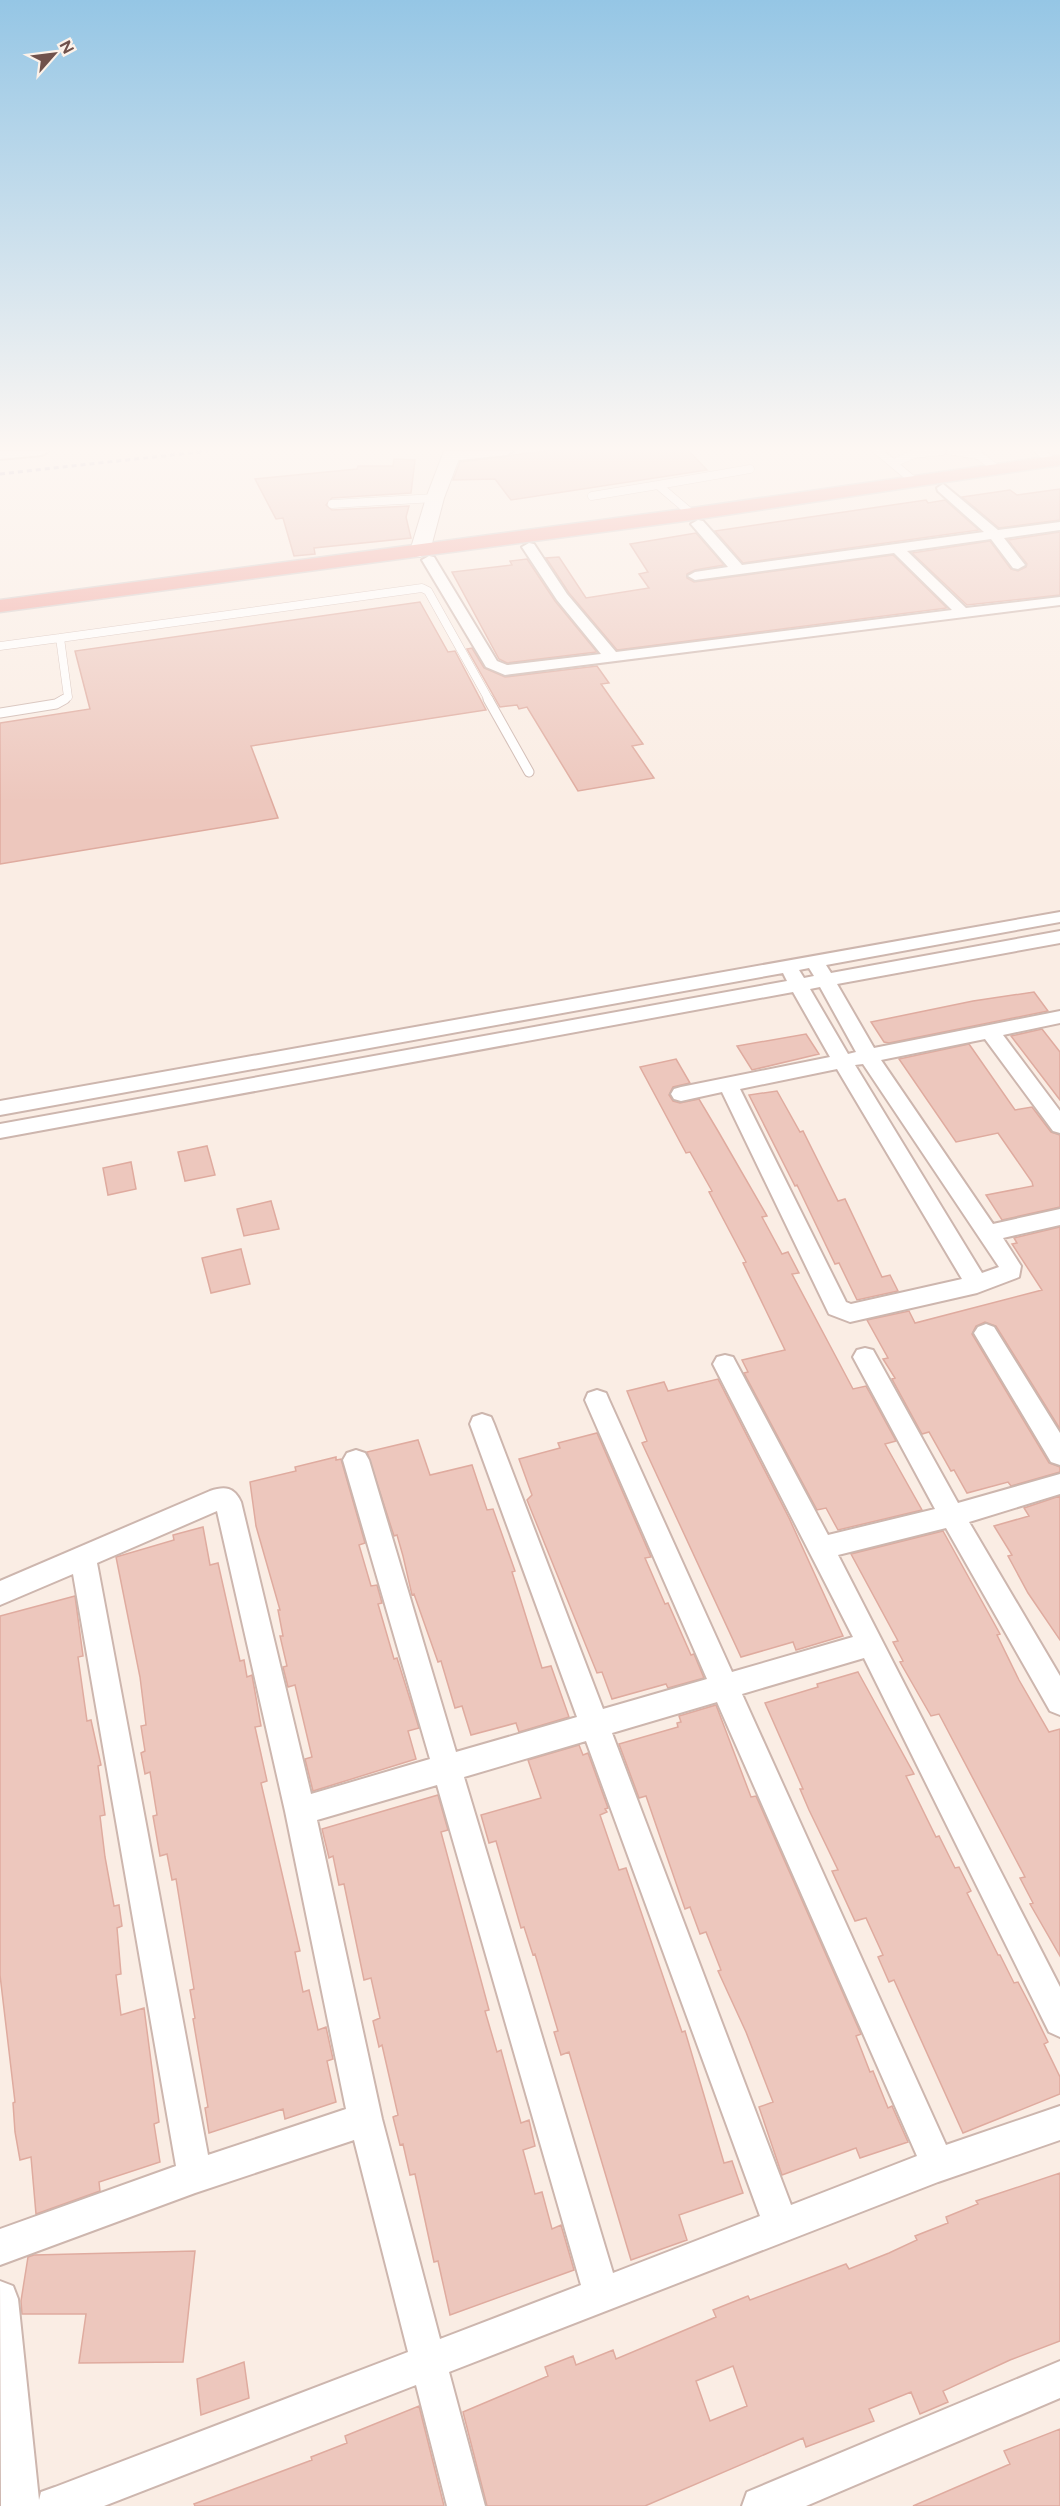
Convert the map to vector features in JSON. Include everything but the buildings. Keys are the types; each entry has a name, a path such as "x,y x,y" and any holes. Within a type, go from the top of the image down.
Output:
{"highway":[{"path":"0,618 329,568"},
{"path":"0,606 225,583"}],"street":[{"path":"432,568 491,664 498,668 518,670 1060,601"},
{"path":"543,568 562,597 613,658"},
{"path":"695,576 753,568"},
{"path":"917,568 962,612"},
{"path":"0,1108 1060,917"},
{"path":"0,1131 1060,937"},
{"path":"728,1084 837,1308 850,1313 977,1284 1011,1272 988,1233 868,1056 815,961"},
{"path":"787,966 977,1284"},
{"path":"681,1094 1060,1017"},
{"path":"989,1030 1060,1126"},
{"path":"258,1061 264,1083"},
{"path":"988,1233 1060,1217"},
{"path":"986,1333 1060,1455"},
{"path":"865,1357 952,1516 1060,1702"},
{"path":"725,1364 871,1644 1060,2021"},
{"path":"597,1400 938,2165"},
{"path":"482,1424 781,2225"},
{"path":"356,1460 602,2295"},
{"path":"822,1548 952,1516 1060,1484"},
{"path":"0,1593 219,1499 224,1498 228,1502 300,1811 365,2119 466,2506"},
{"path":"83,1556 195,2176"},
{"path":"300,1811 594,1723 725,1688 871,1644"},
{"path":"0,2247 195,2176 365,2119"},
{"path":"55,2506 938,2165 1060,2123"},
{"path":"0,2299 20,2506"},
{"path":"761,2506 1060,2379"}],"lane":[{"path":"0,646 422,588 428,591 477,675 529,772"},
{"path":"0,713 56,704 68,697 60,638"}]}
